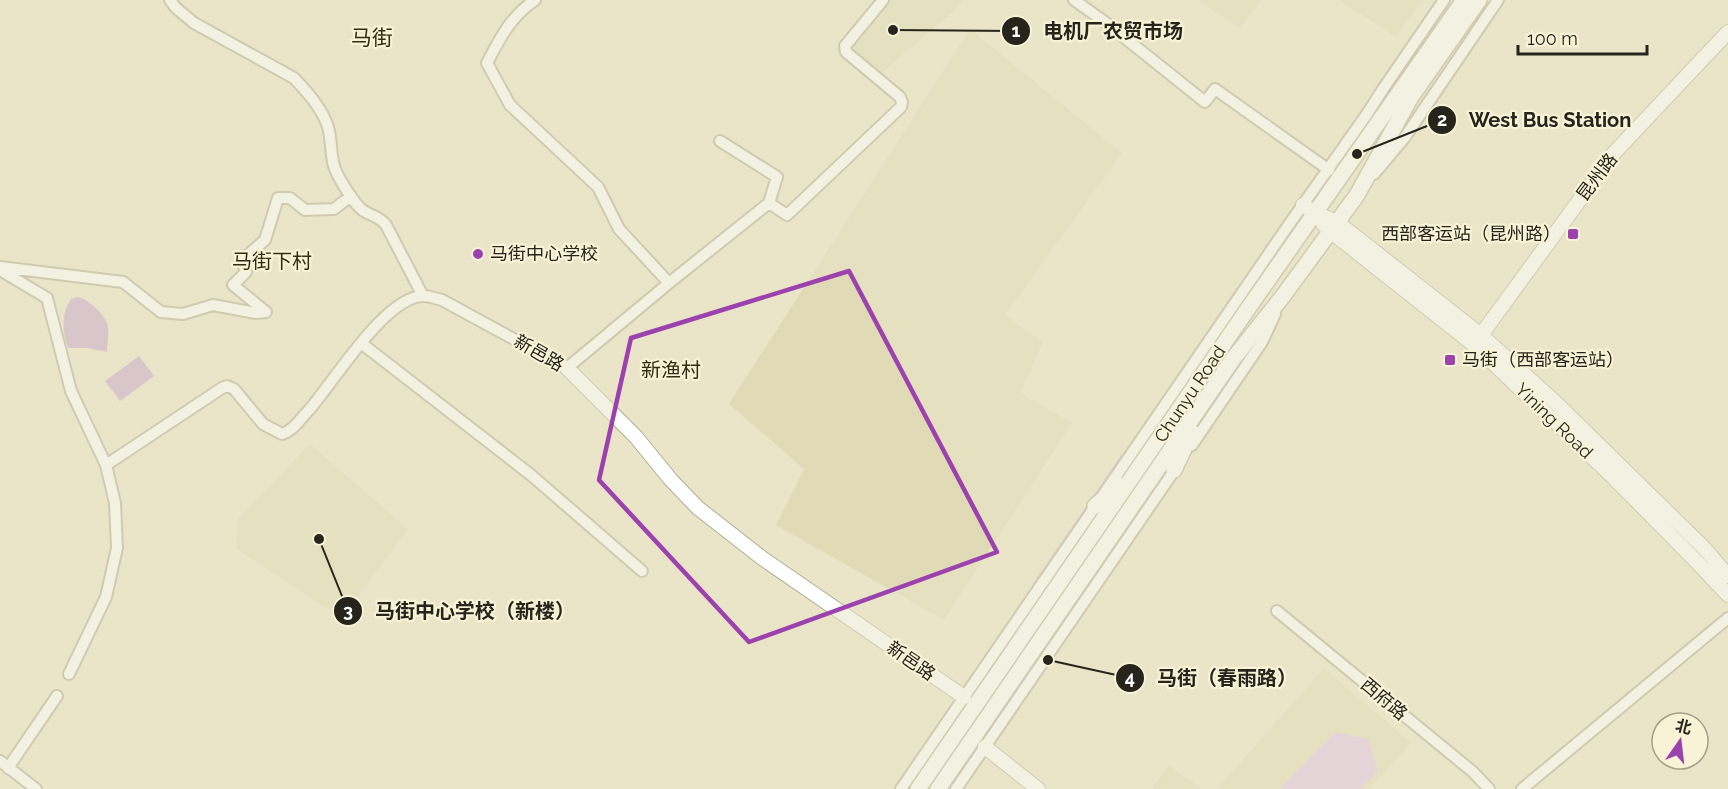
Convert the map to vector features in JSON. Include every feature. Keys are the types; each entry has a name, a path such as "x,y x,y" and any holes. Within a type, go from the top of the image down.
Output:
{"main road":[{"name":"Chunyu Road","path":"918,789 1136,472 1309,209 1451,20 1462,0"},
{"name":"Chunyu Road","path":"938,789 1233,359 1283,296 1357,195 1411,98 1479,0"},
{"name":"昆州路","path":"1481,335 1614,153 1728,32"},
{"name":"Yining Road","path":"1309,209 1481,335 1615,459 1705,549 1728,576"},
{"name":"Yining Road","path":"1333,227 1473,344 1613,477 1728,595"},
{"name":"新邑路","path":"567,368 636,437 671,480 698,508 762,558 964,697"},
{"path":"1174,470 1210,392"},
{"path":"1095,506 1136,472"},
{"path":"985,747 1038,789"}],"street":[{"path":"106,465 228,386 234,389 263,424 282,434 290,431 383,318 396,307 423,296 386,225 380,218 361,209 335,168 328,126 307,91 294,78 194,23 170,0"},
{"path":"535,0 521,9 503,31 487,63 510,105 598,187 619,229 669,282"},
{"path":"769,203 787,215 901,107 900,97 846,52 845,46 883,0"},
{"path":"1074,0 1205,102 1215,89 1329,170"},
{"path":"901,789 1095,506 1309,209 1329,170 1444,0"},
{"path":"1357,195 1405,137 1498,0"},
{"path":"567,368 669,282 769,203 777,177 720,141"},
{"path":"0,268 123,282 161,312 183,314 213,305 256,313 266,312 233,285 246,272 242,260 265,240 278,198 290,198 305,210 334,209 351,196"},
{"path":"0,268 47,298 71,391 106,465 115,503 117,548 106,597 69,674"},
{"name":"新邑路","path":"423,296 442,300 567,368"},
{"path":"956,789 1262,342 1283,296"},
{"path":"361,343 531,475 642,571"},
{"name":"西府路","path":"1277,611 1473,772 1489,789"},
{"path":"1522,789 1728,618"},
{"path":"36,789 4,764 57,696"}],"highlighted area":[{"path":"849,271 997,552 749,642 599,480 631,338"}],"shaded area":[{"path":"878,0 963,0 956,9 876,78 836,50"},
{"path":"1197,0 1262,0 1239,28"},
{"path":"1339,0 1422,0 1396,37"},
{"path":"970,29 1122,153 1005,315 1043,342 1020,393 1072,423 944,620 776,525 804,469 729,404"},
{"path":"1276,249 1278,252 1134,463 1121,476"},
{"path":"78,297 95,307 107,323 107,352 88,348 68,348 64,317 71,299"},
{"path":"139,356 154,376 120,401 105,381"},
{"path":"310,444 408,529 342,618 236,549 238,519"},
{"path":"1174,451 1168,470 1001,710"},
{"path":"1123,455 1034,585 1032,584"},
{"path":"1099,509 1101,510 979,687 976,687"},
{"path":"1324,668 1411,743 1369,789 1217,789"},
{"path":"1335,732 1368,739 1378,771 1361,789 1280,789"},
{"path":"1169,765 1202,789 1152,789"}],"place":[{"name":"电机厂农贸市场","path":"893,30"},
{"name":"West Bus Station","path":"1357,154"},
{"name":"西部客运站（昆州路）","path":"1573,234"},
{"name":"马街中心学校","path":"478,254"},
{"name":"马街（西部客运站）","path":"1450,360"},
{"name":"马街中心学校（新楼）","path":"319,539"},
{"name":"马街（春雨路）","path":"1048,660"}],"district":[{"name":"马街","path":"372,38"},
{"name":"马街下村","path":"272,261"},
{"name":"新渔村","path":"671,370"}]}
